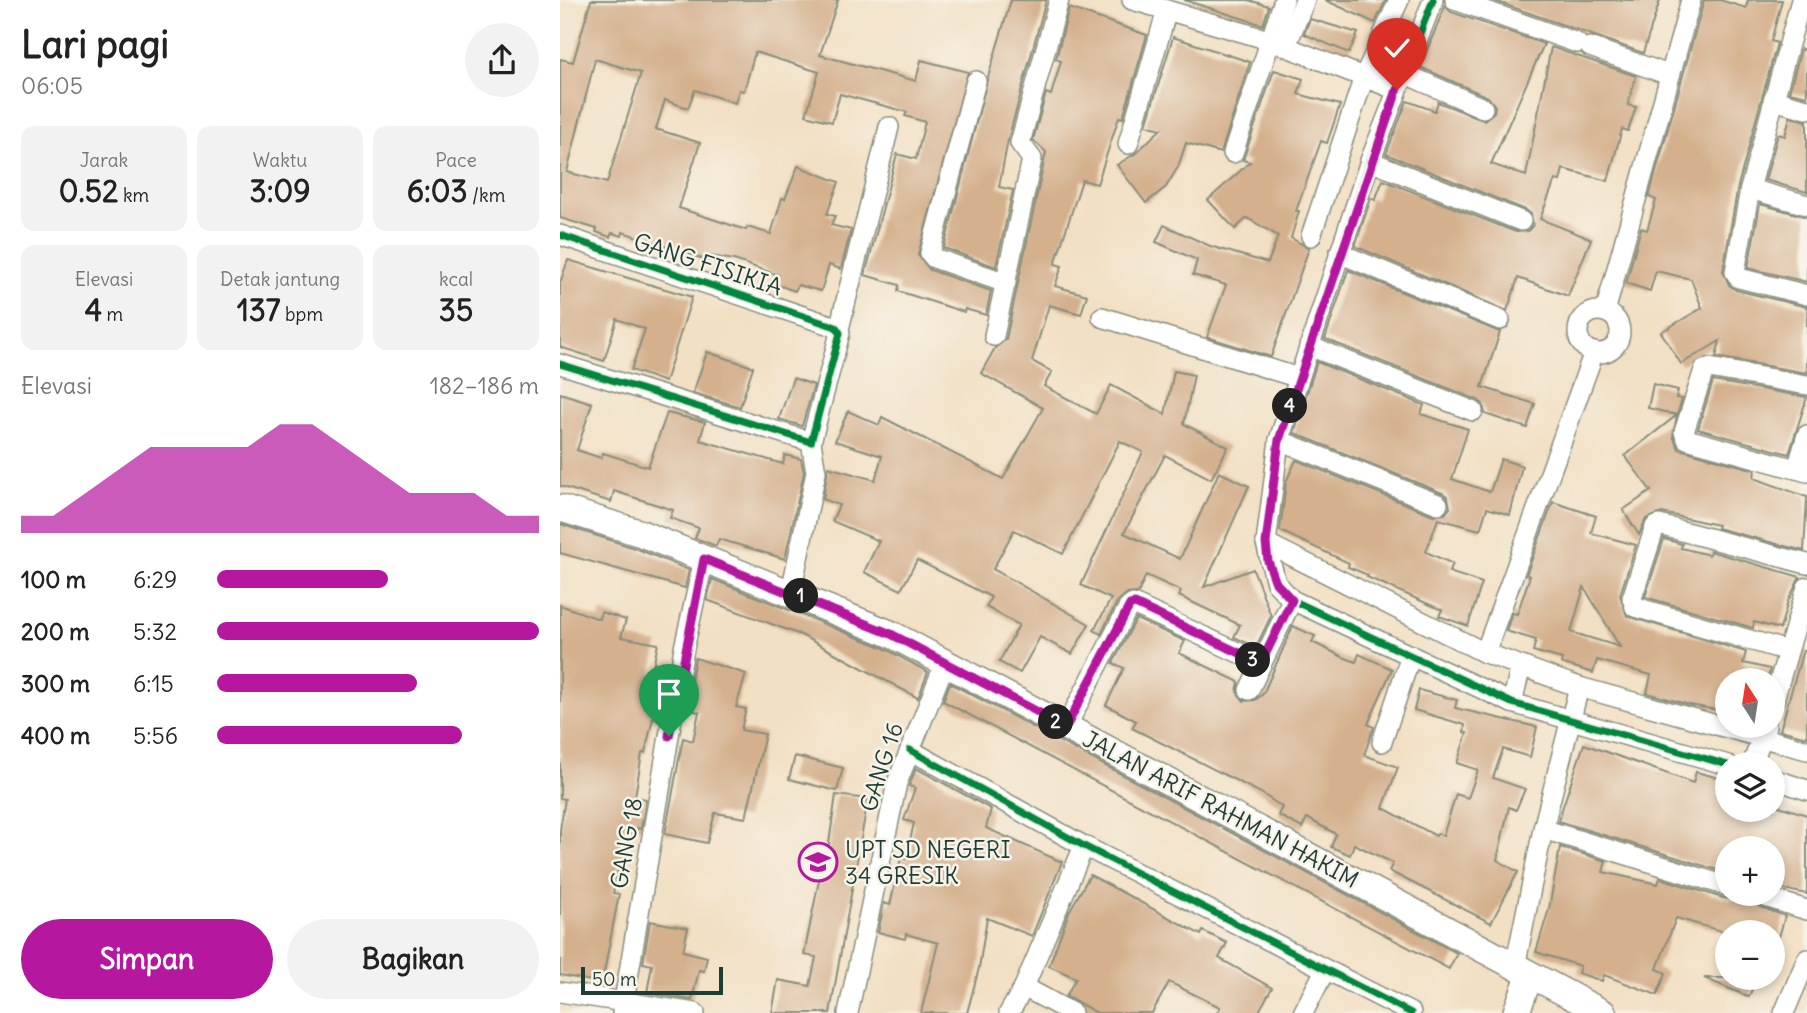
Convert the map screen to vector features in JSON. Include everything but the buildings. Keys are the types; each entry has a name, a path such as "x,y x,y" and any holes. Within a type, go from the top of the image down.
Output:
{"main road":[{"name":"JALAN ARIF RAHMAN HAKIM","path":"560,508 640,533 891,634 1603,1013"},
{"path":"1516,1013 1523,971"}],"street":[{"path":"994,336 1032,159 1022,150 1020,143 1059,0"},
{"path":"1132,0 1277,43 1364,77 1400,82 1483,108"},
{"path":"1277,43 1284,0"},
{"path":"1233,153 1277,43 1305,0"},
{"path":"1311,236 1364,77 1399,0"},
{"path":"1433,0 1370,162 1279,440 1266,543 1268,561 1276,583 1292,600 1513,703 1715,761"},
{"path":"1455,0 1669,75"},
{"path":"1605,312 1691,0"},
{"path":"1128,144 1167,10"},
{"path":"1801,13 1773,100 1750,189 1736,276 1807,295"},
{"path":"976,81 930,253 934,258 1006,283"},
{"path":"1773,100 1807,108"},
{"path":"791,592 816,472 811,442 889,127"},
{"path":"1370,162 1521,221"},
{"path":"1750,189 1807,205"},
{"name":"GANG FISIKIA","path":"560,235 839,331"},
{"path":"1339,253 1500,320"},
{"path":"1605,312 1617,320 1620,334 1614,347 1594,352 1582,344 1579,330 1591,313 1605,312"},
{"path":"1102,317 1299,378"},
{"path":"1309,346 1473,411"},
{"path":"1485,653 1594,352"},
{"path":"560,364 811,442"},
{"path":"1807,385 1709,368 1704,370 1684,432 1687,439 1802,471 1807,435"},
{"path":"1279,440 1438,504"},
{"path":"1788,651 1635,607 1632,598 1655,527 1659,525 1807,564"},
{"path":"1266,543 1485,653 1579,687 1715,719"},
{"name":"GANG 18","path":"623,1006 681,661 704,559"},
{"path":"1783,668 1807,587"},
{"path":"1249,690 1292,600"},
{"path":"1066,727 1130,605 1135,604 1261,663"},
{"path":"1451,673 1462,642"},
{"path":"1382,741 1411,655"},
{"name":"GANG 16","path":"848,1013 897,783 945,663"},
{"path":"1513,703 1521,666"},
{"path":"1523,971 1544,829 1579,687"},
{"path":"1780,738 1807,750"},
{"path":"910,750 1084,846 1411,1013"},
{"path":"1785,783 1807,790"},
{"path":"1544,829 1715,882"},
{"path":"1009,1013 1024,988 1084,846"},
{"path":"1785,904 1807,911"},
{"path":"1784,1013 1807,959"},
{"path":"1303,1013 1325,970"},
{"path":"1024,988 1072,1013"},
{"path":"560,992 623,1006 695,1013"}],"cycle path":[{"path":"1433,0 1370,161 1279,440 1266,543 1276,583 1292,600 1512,703 1715,761"},
{"path":"560,235 836,327 840,333 811,442 560,364"},
{"path":"910,750 1084,846 1411,1013"}],"place":[{"name":"UPT SD NEGERI 34 GRESIK","path":"818,862"}],"route":[{"path":"669,736 684,648 704,559 891,634 1066,727 1130,605 1135,604 1261,663 1292,600 1282,593 1270,572 1266,543 1279,440 1339,253 1397,90"}]}
